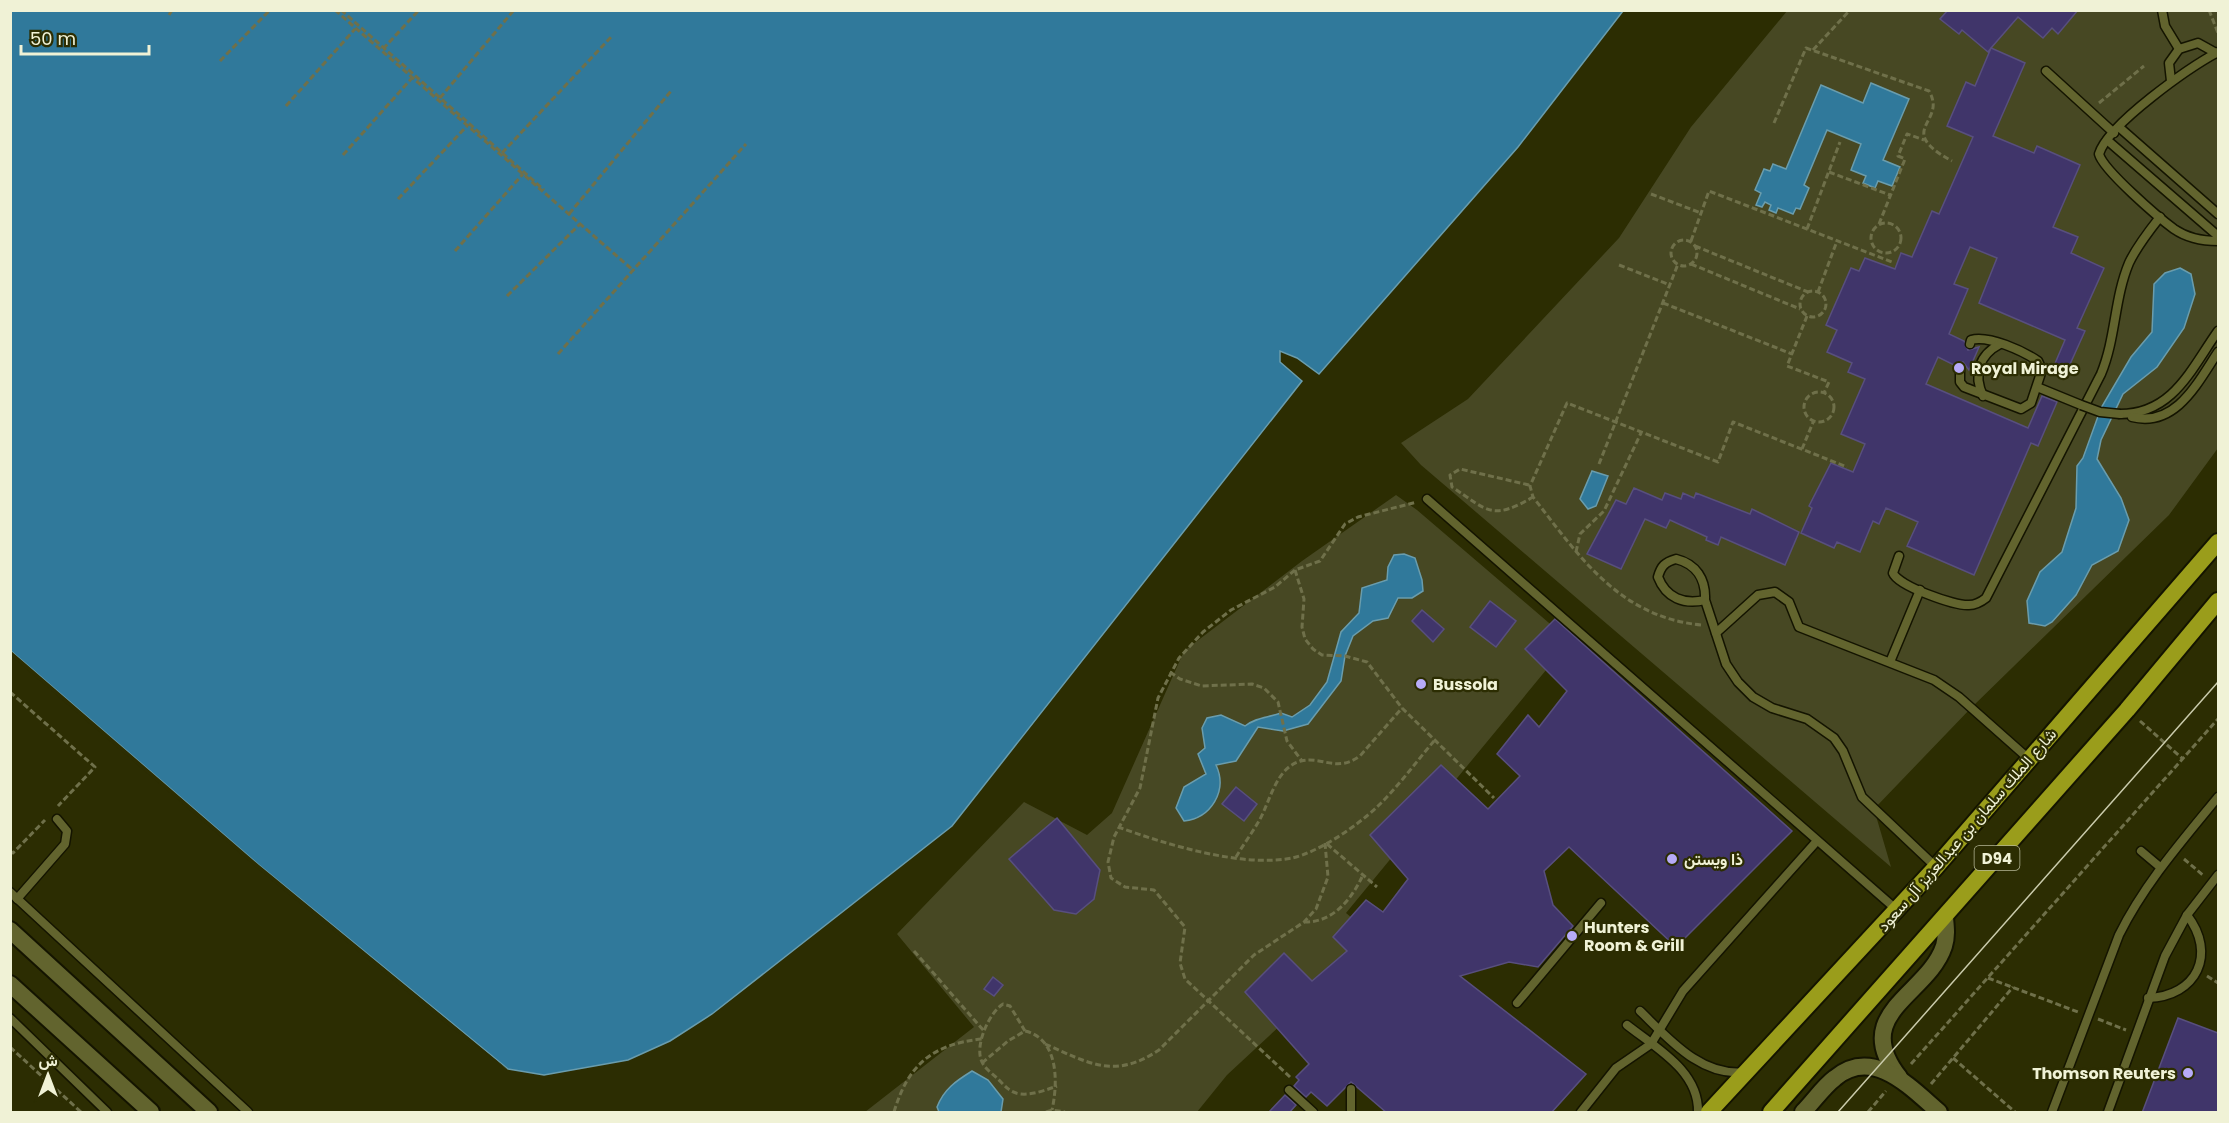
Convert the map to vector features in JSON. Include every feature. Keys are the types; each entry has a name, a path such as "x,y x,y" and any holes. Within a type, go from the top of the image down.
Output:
{"main road":[{"name":"شارع الملك سلمان بن عبدالعزيز آل سعود","path":"1709,1113 1936,867 2218,542"},
{"name":"D94","path":"1772,1113 2127,710 2218,601"}],"street":[{"path":"1939,1113 1899,1077 1886,1058 1883,1033 1893,1011 1943,948 1946,933 1945,918"},
{"path":"10,930 209,1113"},
{"path":"10,984 151,1113"},
{"path":"1803,1113 1834,1078 1855,1068 1878,1067 1899,1077"}],"lane":[{"path":"2162,10 2165,26 2179,49"},
{"path":"2171,81 2169,63 2179,49 2198,43 2217,52"},
{"path":"2217,52 2171,81 2107,141 2099,154 2101,162 2175,230 2186,236 2218,241"},
{"path":"2046,71 2090,111 2218,214"},
{"path":"2107,141 2218,236"},
{"path":"1899,556 1893,573 1896,579 1920,590 1965,605 1980,603 1986,598 2101,374 2111,346 2120,293 2129,263 2136,249 2160,217"},
{"path":"2120,414 2147,411 2171,396 2218,331"},
{"path":"1960,368 1962,385 1983,396 2021,409 2031,403 2042,370 2038,361 2000,344 1976,339 1971,340 1970,344"},
{"path":"1983,396 1977,379 1978,370 1986,354 2000,344"},
{"path":"2037,387 2100,412 2136,418 2152,418 2168,413 2182,403 2218,352"},
{"path":"1427,499 1816,842 1897,910"},
{"path":"1705,600 1686,602 1668,593 1658,577 1660,568 1667,561 1676,559 1692,566 1703,581 1705,600 1726,664 1738,682 1753,697 1772,708 1807,719 1834,738 1843,751 1862,797 1936,867"},
{"path":"1890,662 1920,590"},
{"path":"1715,629 1758,595 1775,592 1789,602 1794,619 1806,632 1920,673 1953,692 2030,759"},
{"path":"2052,1113 2119,935 2131,911 2160,867 2218,797"},
{"path":"57,819 67,831 65,844 14,895 248,1113"},
{"path":"1581,1113 1624,1060 1650,1044 1661,1031 1683,991 1816,842"},
{"path":"2141,851 2160,867"},
{"path":"2109,1113 2164,956 2187,915 2218,875"},
{"path":"1517,1003 1601,903"},
{"path":"2148,998 2163,998 2177,992 2189,983 2197,970 2201,956 2201,941 2196,927 2187,915"},
{"path":"1640,1011 1703,1065 1729,1073 1746,1072"},
{"path":"10,1018 107,1113"},
{"path":"1627,1025 1690,1079 1696,1096 1698,1113"},
{"path":"1351,1089 1351,1113"},
{"path":"1289,1090 1314,1113"}],"path":[{"path":"169,15 172,10"},
{"path":"220,62 270,10"},
{"path":"335,10 634,271"},
{"path":"341,10 628,264"},
{"path":"381,51 419,10"},
{"path":"438,100 514,10"},
{"path":"1813,50 1850,10"},
{"path":"2209,10 2218,33"},
{"path":"286,106 355,28"},
{"path":"501,155 612,36"},
{"path":"1774,123 1806,48 1929,91 1933,104 1923,133 1924,141"},
{"path":"2090,111 2144,66"},
{"path":"343,155 412,78"},
{"path":"569,214 671,91"},
{"path":"398,200 467,126"},
{"path":"1879,255 1871,245 1871,233 1879,224 1905,159 1898,156 1907,134 1924,141 1929,147 1952,160"},
{"path":"1807,229 1840,142"},
{"path":"558,354 746,144"},
{"path":"1828,171 1890,195"},
{"path":"455,251 523,174"},
{"path":"1691,241 1709,191 1879,255 1892,262"},
{"path":"1650,194 1701,213"},
{"path":"1879,224 1891,223 1900,231 1901,237 1897,248 1887,254 1879,255"},
{"path":"507,296 580,224"},
{"path":"1678,264 1671,253 1672,246 1677,241 1691,241"},
{"path":"1691,241 1697,252 1691,264"},
{"path":"1818,292 1837,241"},
{"path":"1678,264 1691,264 1800,309 1807,316 1818,316 1825,309 1825,299 1818,292 1808,292 1695,246"},
{"path":"1599,464 1678,264"},
{"path":"1619,265 1670,285"},
{"path":"1800,309 1800,299 1808,292"},
{"path":"1663,303 1792,354"},
{"path":"1807,316 1787,366 1828,382 1824,393"},
{"path":"1813,393 1824,393 1833,401 1833,412 1825,420 1814,420 1805,412 1805,401 1813,393"},
{"path":"1715,629 1682,623 1637,605 1614,592 1576,552 1533,497 1530,486 1567,403 1718,462 1733,422 1847,467"},
{"path":"1802,449 1814,420"},
{"path":"1576,552 1580,534 1604,511 1641,433"},
{"path":"1530,486 1460,469 1450,475 1449,481 1452,487 1488,510 1512,509 1533,497"},
{"path":"1289,1090 1285,1087 1292,1079 1191,985 1182,971 1181,954 1186,935 1182,921 1154,890 1125,887 1111,878 1108,862 1118,827 1127,815 1140,788 1158,698 1170,672 1191,645 1217,620 1275,587 1295,570 1320,561 1345,524 1358,517 1427,499"},
{"path":"1295,570 1304,599 1302,627 1305,639 1313,649 1322,655 1345,656 1367,662 1402,708 1494,798"},
{"path":"1170,672 1180,679 1202,686 1252,684 1264,688 1274,695 1281,713 1283,731 1302,761"},
{"path":"10,692 95,767"},
{"path":"1236,857 1259,821 1283,773 1302,761 1341,765 1351,762 1360,756 1402,708"},
{"path":"2127,710 2182,759"},
{"path":"1868,1113 2218,719"},
{"path":"1118,827 1166,844 1236,857 1257,860 1293,858 1348,831 1378,806 1434,741"},
{"path":"1325,843 1362,877 1377,887"},
{"path":"1045,1044 1097,1066 1130,1065 1158,1050 1254,955 1304,922 1316,909 1328,877 1325,843"},
{"path":"2174,850 2212,883"},
{"path":"1304,922 1317,923 1339,909 1362,877"},
{"path":"914,951 984,1031"},
{"path":"1988,978 2136,1034"},
{"path":"1920,1096 2013,987"},
{"path":"1025,1031 1010,1006 1003,1004 998,1007 984,1031 982,1063 1007,1089 1013,1092 1034,1093 1057,1086"},
{"path":"982,1063 1008,1041 1025,1031 1034,1033 1045,1044 1055,1066 1057,1086 1052,1110"},
{"path":"894,1113 901,1087 917,1066 936,1050 959,1041 982,1039"},
{"path":"10,1047 81,1113"},
{"path":"1953,1058 2015,1113"},
{"path":"1046,1113 1052,1110 1065,1113"}],"green space":[{"path":"1787,11 2218,11 2218,448 2169,515 1971,708 1874,809 1891,867 1421,465 1401,443 1468,399 1619,238 1691,127"},
{"path":"1396,495 1417,510 1570,641 1346,913 1390,950 1311,997 1227,1075 1197,1112 865,1112 974,1027 897,934 1024,802 1087,835 1112,813 1184,651 1302,561"}],"water":[{"path":"11,11 1623,11 1518,147 1319,374 1297,358 1280,351 1280,362 1302,381 952,826 712,1014 670,1041 628,1060 544,1075 508,1069 259,865 11,651"},
{"path":"1871,83 1909,99 1883,160 1900,167 1892,186 1878,181 1875,188 1863,183 1866,176 1851,170 1861,144 1827,130 1804,185 1809,188 1800,209 1796,208 1793,214 1778,208 1776,213 1769,210 1771,205 1765,202 1762,207 1756,205 1761,193 1755,190 1764,169 1770,171 1773,164 1786,169 1821,85 1863,103"},
{"path":"2180,268 2191,274 2195,294 2184,328 2157,367 2123,394 2101,440 2097,459 2121,498 2129,520 2118,551 2092,565 2076,595 2052,622 2045,626 2029,623 2027,601 2040,572 2062,552 2076,508 2077,466 2083,458 2101,408 2131,357 2152,332 2154,284 2165,273"},
{"path":"1592,471 1608,476 1596,506 1588,509 1580,499"},
{"path":"1404,554 1415,558 1423,591 1412,598 1398,598 1388,618 1373,621 1353,636 1345,656 1341,681 1308,724 1283,731 1258,727 1236,761 1216,765 1220,784 1215,802 1202,815 1184,821 1176,808 1184,787 1206,774 1198,754 1205,748 1202,728 1207,718 1221,715 1245,726 1258,719 1281,713 1292,717 1310,705 1327,682 1341,632 1359,613 1362,588 1387,580 1388,567 1394,555"},
{"path":"972,1071 988,1080 1003,1099 1001,1112 939,1112 937,1107 947,1090"}],"pier":[{"path":"11,651 259,865 511,1072 446,1024 257,868 10,655"}],"building":[{"path":"1948,10 2078,10 2058,34 2052,28 2043,38 2018,17 1988,52 1962,30 1959,34 1940,19"},
{"path":"1991,48 2025,63 1993,136 2034,153 2037,146 2080,165 2053,227 2078,237 2071,253 2104,268 2077,328 2085,331 2066,373 2053,368 2065,340 1979,303 1997,258 1970,247 1954,284 1968,289 1949,334 1964,341 1968,350 1979,347 1969,370 1963,362 1954,365 1938,357 1926,384 2028,428 2042,396 2057,402 2038,446 2031,443 1974,575 1907,546 1918,522 1886,508 1879,524 1873,521 1860,552 1837,542 1834,548 1801,533 1812,508 1809,506 1831,463 1853,472 1865,444 1841,434 1865,379 1848,372 1852,363 1827,352 1837,330 1826,325 1851,268 1859,271 1865,258 1895,269 1901,253 1912,257 1932,211 1939,214 1973,137 1947,126 1966,82 1975,86"},
{"path":"1634,488 1662,500 1665,493 1681,499 1683,493 1694,498 1696,493 1750,514 1752,509 1799,532 1785,565 1721,537 1718,545 1706,540 1707,537 1670,520 1666,528 1645,519 1621,569 1587,554 1616,500 1626,504"},
{"path":"1490,601 1516,621 1496,647 1470,627"},
{"path":"1422,610 1444,629 1433,642 1412,621"},
{"name":"ذا ويستن","path":"1555,619 1792,831 1676,947 1569,847 1544,871 1553,905 1573,926 1538,967 1509,962 1460,976 1586,1074 1551,1113 1387,1113 1351,1082 1327,1106 1311,1092 1306,1097 1294,1086 1299,1080 1296,1077 1309,1064 1245,992 1284,953 1312,981 1347,951 1333,937 1366,900 1383,912 1408,879 1370,835 1441,765 1488,809 1520,776 1497,754 1528,715 1539,727 1567,691 1525,649"},
{"path":"1236,787 1257,804 1244,821 1222,804"},
{"path":"1057,818 1100,870 1094,899 1076,914 1054,910 1009,859"},
{"path":"993,977 1003,985 994,996 984,989"},
{"name":"Thomson Reuters","path":"2178,1018 2218,1033 2218,1113 2142,1113"},
{"path":"1285,1095 1296,1105 1289,1113 1268,1113"}],"tram line":[{"path":"1838,1112 2218,682"}],"place":[{"name":"Royal Mirage","path":"1959,368"},
{"name":"Bussola","path":"1421,684"},
{"name":"ذا ويستن","path":"1672,859"},
{"name":"Hunters Room & Grill","path":"1572,936"},
{"name":"Thomson Reuters","path":"2188,1073"}]}
